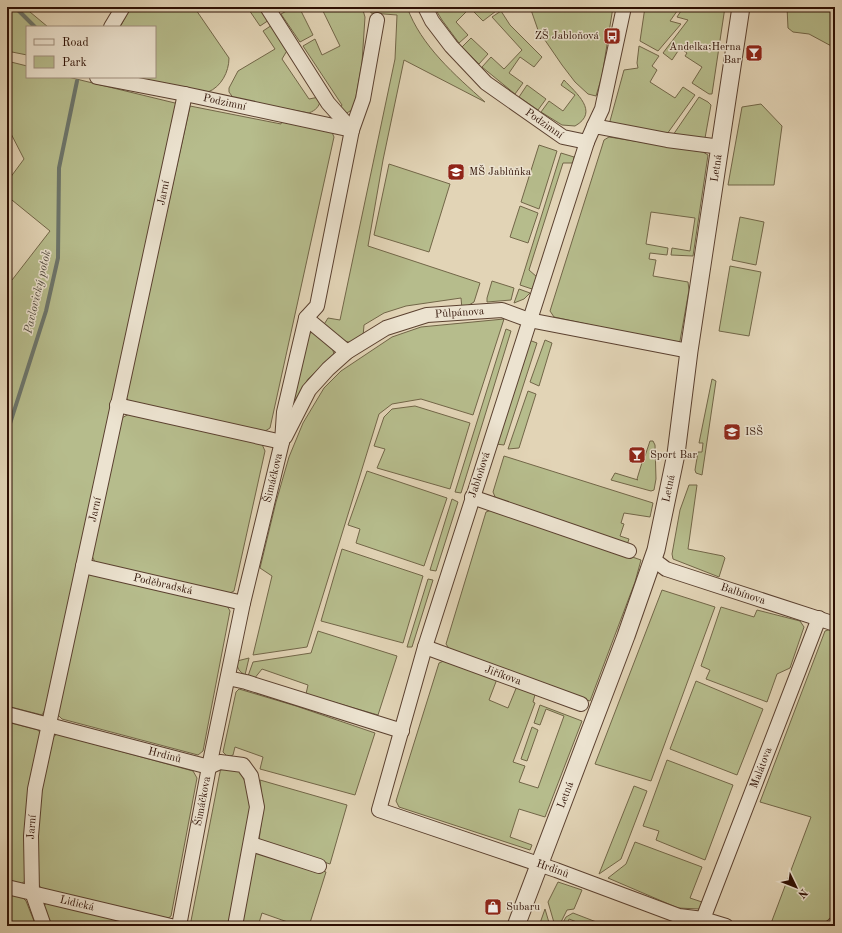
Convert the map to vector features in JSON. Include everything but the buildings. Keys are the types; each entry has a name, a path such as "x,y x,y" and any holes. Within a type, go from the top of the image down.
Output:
{"street":[{"path":"113,26 123,7"},
{"path":"267,7 328,103 352,130"},
{"name":"Podzimní","path":"425,7 432,22 450,46 486,83 563,137 587,142"},
{"path":"587,142 602,109 624,7"},
{"name":"Letná","path":"516,926 654,560 676,454 689,351 741,7"},
{"name":"Šimáčkova","path":"179,926 209,767 243,603 282,442 284,412 306,318 317,306 352,130 362,99 377,20"},
{"name":"Podzimní","path":"102,78 185,94 352,130"},
{"name":"Jarní","path":"44,926 32,892 31,836 35,790 185,94"},
{"path":"594,126 668,140 721,147"},
{"name":"Jabloňová","path":"379,810 425,647 587,142"},
{"name":"Půlpánova","path":"282,442 309,390 328,369 347,352 386,328 427,314 502,310 530,320 689,351"},
{"path":"306,318 347,352"},
{"name":"Šimáčkova","path":"117,405 282,442"},
{"path":"472,497 629,551"},
{"name":"Balbínova","path":"654,560 666,569 835,624"},
{"name":"Poděbradská","path":"83,566 243,603"},
{"name":"Malátova","path":"703,919 819,618"},
{"name":"Jiříkova","path":"425,647 582,704"},
{"path":"228,678 246,682 402,731"},
{"name":"Hrdinů","path":"7,714 209,767 220,762 243,765 251,776 257,807 235,926"},
{"name":"Hrdinů","path":"379,810 539,864 679,916 703,919 726,926"},
{"path":"251,844 319,866"},
{"name":"Lidická","path":"7,886 171,926"}],"green space":[{"path":"7,7 24,7 47,26 26,26 26,55 7,51"},
{"path":"131,7 194,7 229,58 226,74 217,87 208,92 135,78 156,78 156,26 121,26"},
{"path":"247,7 260,7 269,20 260,26"},
{"path":"294,7 299,7 313,35 300,42 281,14"},
{"path":"321,7 362,7 365,17 362,63 355,102 353,109 347,113 343,113 340,108 342,105 303,46 315,39 322,55 340,46"},
{"path":"369,7 407,7 413,21 430,47 462,81 485,102 404,60 383,160 368,246 480,283 474,302 462,309 461,298 406,306 384,313 364,325 363,337 353,343 344,341 323,326 328,318 340,320 395,59 397,15 371,13"},
{"path":"434,7 448,7 449,11 461,7 500,8 483,21 470,8 456,22 468,35 459,43"},
{"path":"530,7 613,7 602,76 596,96 588,94 575,82 562,65 538,30"},
{"path":"645,7 680,7 670,21 681,24 658,51 640,41"},
{"path":"700,7 725,7 712,94 709,94 692,83 702,67 685,56 687,53 680,48 672,60 663,53 688,20 677,17 683,8 700,10"},
{"path":"787,7 835,7 835,48 809,34 793,32 788,28"},
{"path":"501,11 510,25 542,57 534,67 520,57 509,73 523,83 515,94 482,67 491,57 504,69 522,50 492,17"},
{"path":"272,25 288,49 282,59 309,99 319,97 321,99 314,111 309,113 234,99 229,92 229,88 238,71 275,49 263,31"},
{"path":"471,38 488,54 479,64 462,47"},
{"path":"639,46 659,56 652,66 657,70 650,82 675,98 683,87 695,95 667,134 615,125 610,121 624,70 638,68 637,63"},
{"path":"7,61 26,66 26,78 72,78 179,104 47,706 42,715 7,706 7,281 12,280 50,231 7,196 7,182 24,159 7,126"},
{"path":"564,80 579,97 586,109 586,115 582,121 575,126 562,125 541,112 549,101 563,111 575,95 561,85"},
{"path":"527,85 546,99 538,110 519,97"},
{"path":"699,97 711,105 705,138 673,135"},
{"path":"761,104 782,126 774,185 728,185 742,107"},
{"path":"190,106 281,124 282,120 331,130 334,137 270,428 262,433 131,405 126,397"},
{"path":"609,137 703,152 708,155 693,256 671,255 672,248 690,251 695,218 651,212 646,244 668,248 667,255 650,253 649,259 656,260 653,276 688,282 689,290 679,342 554,317 550,311 604,140"},
{"path":"539,145 557,151 539,209 521,202"},
{"path":"561,153 574,157 573,163 563,163 529,270 537,277 532,289 520,285"},
{"path":"389,164 450,184 429,252 374,235"},
{"path":"520,206 538,213 528,243 510,237"},
{"path":"740,217 764,222 756,265 732,260"},
{"path":"730,266 761,272 749,336 719,331"},
{"path":"492,281 514,288 511,300 487,302"},
{"path":"519,289 530,293 524,299 514,303"},
{"path":"504,319 473,415 421,399 392,404 379,414 307,647 253,655 272,576 260,568 276,502 289,457 303,423 324,388 341,371 392,337 421,327"},
{"path":"506,329 511,331 461,493 455,492"},
{"path":"314,332 332,347 334,354 308,379 291,407 306,336"},
{"path":"529,340 537,343 504,445 496,444"},
{"path":"545,340 552,343 539,386 530,382"},
{"path":"712,379 716,381 702,475 696,473 695,470 698,452 702,452 703,443 699,443"},
{"path":"528,391 536,394 519,448 508,449"},
{"path":"415,406 470,423 450,489 377,468 385,449 374,446 384,417 392,409"},
{"path":"129,414 261,442 265,451 234,591 228,594 95,562 92,556 120,419"},
{"path":"650,441 653,441 655,445 656,479 654,490 651,491 611,480 615,473 638,480 637,479 644,456"},
{"path":"504,456 653,503 650,517 624,513 621,523 624,524 620,536 629,539 627,545 496,499 493,492"},
{"path":"367,471 447,498 424,566 356,543 360,529 348,525"},
{"path":"689,485 697,485 688,549 723,556 725,558 719,577 673,559 672,554 680,510"},
{"path":"452,499 458,502 436,571 430,570"},
{"path":"494,509 641,560 635,582 590,701 450,650 446,644 486,512"},
{"path":"342,549 423,576 403,643 321,621"},
{"path":"88,574 226,604 230,611 203,751 198,755 62,719 57,714"},
{"path":"428,579 433,580 412,647 407,647"},
{"path":"662,590 715,607 651,781 595,764"},
{"path":"721,607 754,617 757,610 800,621 804,627 790,668 777,674 767,702 706,679 710,670 701,666"},
{"path":"832,629 835,630 835,916 816,926 770,926 811,817 760,802 825,631"},
{"path":"318,631 397,656 378,715 306,694 308,685 262,669 254,679 248,676 253,662 311,653"},
{"path":"249,658 245,675 239,670 237,661"},
{"path":"446,660 497,679 489,700 508,708 517,686 536,691 533,702 535,703 513,762 525,766 519,782 538,788 564,716 546,709 540,725 534,723 540,705 582,721 545,817 519,809 510,837 532,845 530,850 399,807 396,801 439,663"},
{"path":"696,681 763,709 737,775 670,749"},
{"path":"239,689 296,706 375,733 355,795 260,769 263,757 235,747 233,755 228,757 223,752 236,692"},
{"path":"7,722 38,730 41,734 25,881 21,884 7,881"},
{"path":"532,727 538,730 527,761 521,759"},
{"path":"57,734 193,771 197,778 171,916 167,919 42,889 38,884 37,832 41,791 52,738"},
{"path":"667,760 733,785 705,860 656,840 659,831 643,826"},
{"path":"221,767 241,771 253,804 231,926 190,926"},
{"path":"260,780 347,805 330,864 259,841 263,807"},
{"path":"634,786 647,791 621,859 599,874"},
{"path":"635,842 702,867 690,898 705,903 700,909 678,908 608,878 626,864"},
{"path":"255,851 326,872 309,926 299,926 262,913 258,926 238,926"},
{"path":"558,882 582,890 574,909 567,910 559,926 555,926 548,902"},
{"path":"7,893 21,896 26,901 36,926 7,926"},
{"path":"47,903 145,926 48,926 42,907"},
{"path":"545,909 550,926 539,926"},
{"path":"573,913 599,923 597,926 587,926 569,919 566,926 561,926 566,917"}],"waterway":[{"name":"Pavlovický potok","path":"15,7 34,26"},
{"name":"Pavlovický potok","path":"7,433 46,311 58,258 59,168 77,81"}],"place":[{"name":"ZŠ Jabloňová","path":"612,36"},
{"name":"Andelka;Herna Bar","path":"754,53"},
{"name":"MŠ Jablůňka","path":"456,172"},
{"name":"ISŠ","path":"732,432"},
{"name":"Sport Bar","path":"637,455"},
{"name":"Subaru","path":"493,907"}]}
